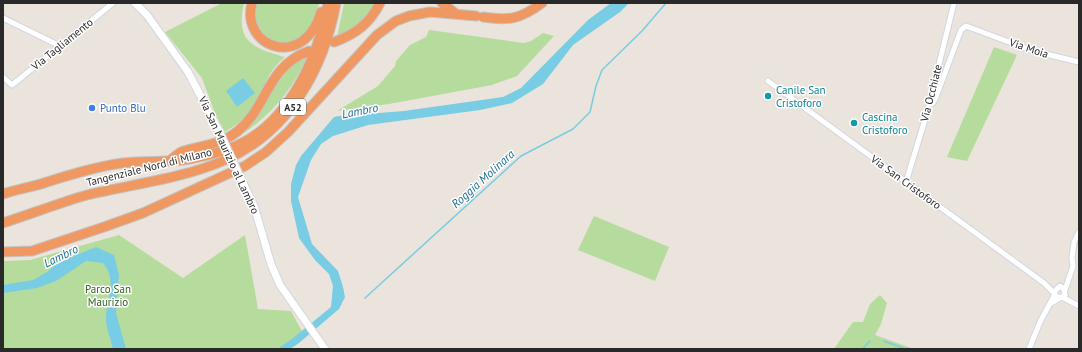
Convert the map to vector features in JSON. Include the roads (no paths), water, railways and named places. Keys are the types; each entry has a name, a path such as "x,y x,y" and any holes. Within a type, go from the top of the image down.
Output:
{"highway":[{"path":"252,3 250,13 252,22 261,38 270,44 289,47 298,45 312,33 321,14 324,3"},
{"name":"Tangenziale Nord di Milano","path":"3,194 89,170 124,163 169,162 190,159 236,146 266,125 289,99 310,62 317,46 328,3"},
{"name":"Tangenziale Nord di Milano","path":"3,223 86,196 199,169 225,160 254,144 281,121 300,97 319,62 328,38 336,3"},
{"path":"334,42 357,32 371,19 380,3"},
{"path":"442,3 457,14"},
{"path":"3,252 20,253 32,251 104,227 150,210 245,166 266,152 288,132 364,49 388,26 399,19 419,14 438,12 504,20 530,12 542,3"},
{"path":"169,162 182,151 216,144 237,132 252,116 270,83 283,67 291,60 309,51"}],"main road":[{"name":"Via San Maurizio al Lambro","path":"135,3 147,15 197,86 258,216 275,274 289,300 313,333 321,348"}],"street":[{"name":"Via Tagliamento","path":"3,77 12,85 113,3"},
{"name":"Via Occhiate","path":"906,182 928,105 954,3"},
{"path":"3,18 60,46"},
{"name":"Via Moia","path":"928,105 933,103 936,97 961,30 966,26 1034,51 1079,62"},
{"name":"Via San Cristoforo","path":"768,81 1061,297"},
{"path":"1051,303 1061,297 1065,291 1067,279 1073,266 1072,258 1074,242 1079,232"},
{"path":"1029,349 1040,322 1055,294 1059,287 1067,279"},
{"name":"Via San Cristoforo","path":"1044,283 1059,287"},
{"path":"1059,287 1065,291 1072,301"},
{"path":"1061,297 1072,301 1079,306"}],"water":[{"path":"611,3 629,3 620,12 573,45 543,84 512,103 480,110 368,125 333,136 321,144 311,160 298,197 312,244 338,271 345,297 339,309 299,343 290,349 277,349 292,339 331,307 333,286 329,274 315,260 299,238 291,201 291,184 296,165 301,156 334,117 352,114 404,111 503,97 521,88 588,20"},
{"path":"243,78 255,93 237,107 226,91"},
{"path":"96,247 114,255 119,275 116,313 126,349 113,349 108,331 106,314 111,284 108,270 103,263 86,261 56,281 37,288 3,293 3,285 33,280 47,272 59,262"}],"waterway":[{"name":"Roggia Molinara","path":"365,298 521,156 573,129 590,112 596,86 602,70 642,31 666,3"},
{"path":"862,349 870,341"},
{"path":"884,341 905,349"}],"place":[{"name":"Canile San Cristoforo","path":"768,96"},
{"name":"Punto Blu","path":"92,108"},
{"name":"Cascina Cristoforo","path":"854,123"}],"water label":[{"name":"Lambro","path":"360,111"},
{"name":"Lambro","path":"61,256"}],"park label":[{"name":"Parco San Maurizio","path":"108,295"}]}
